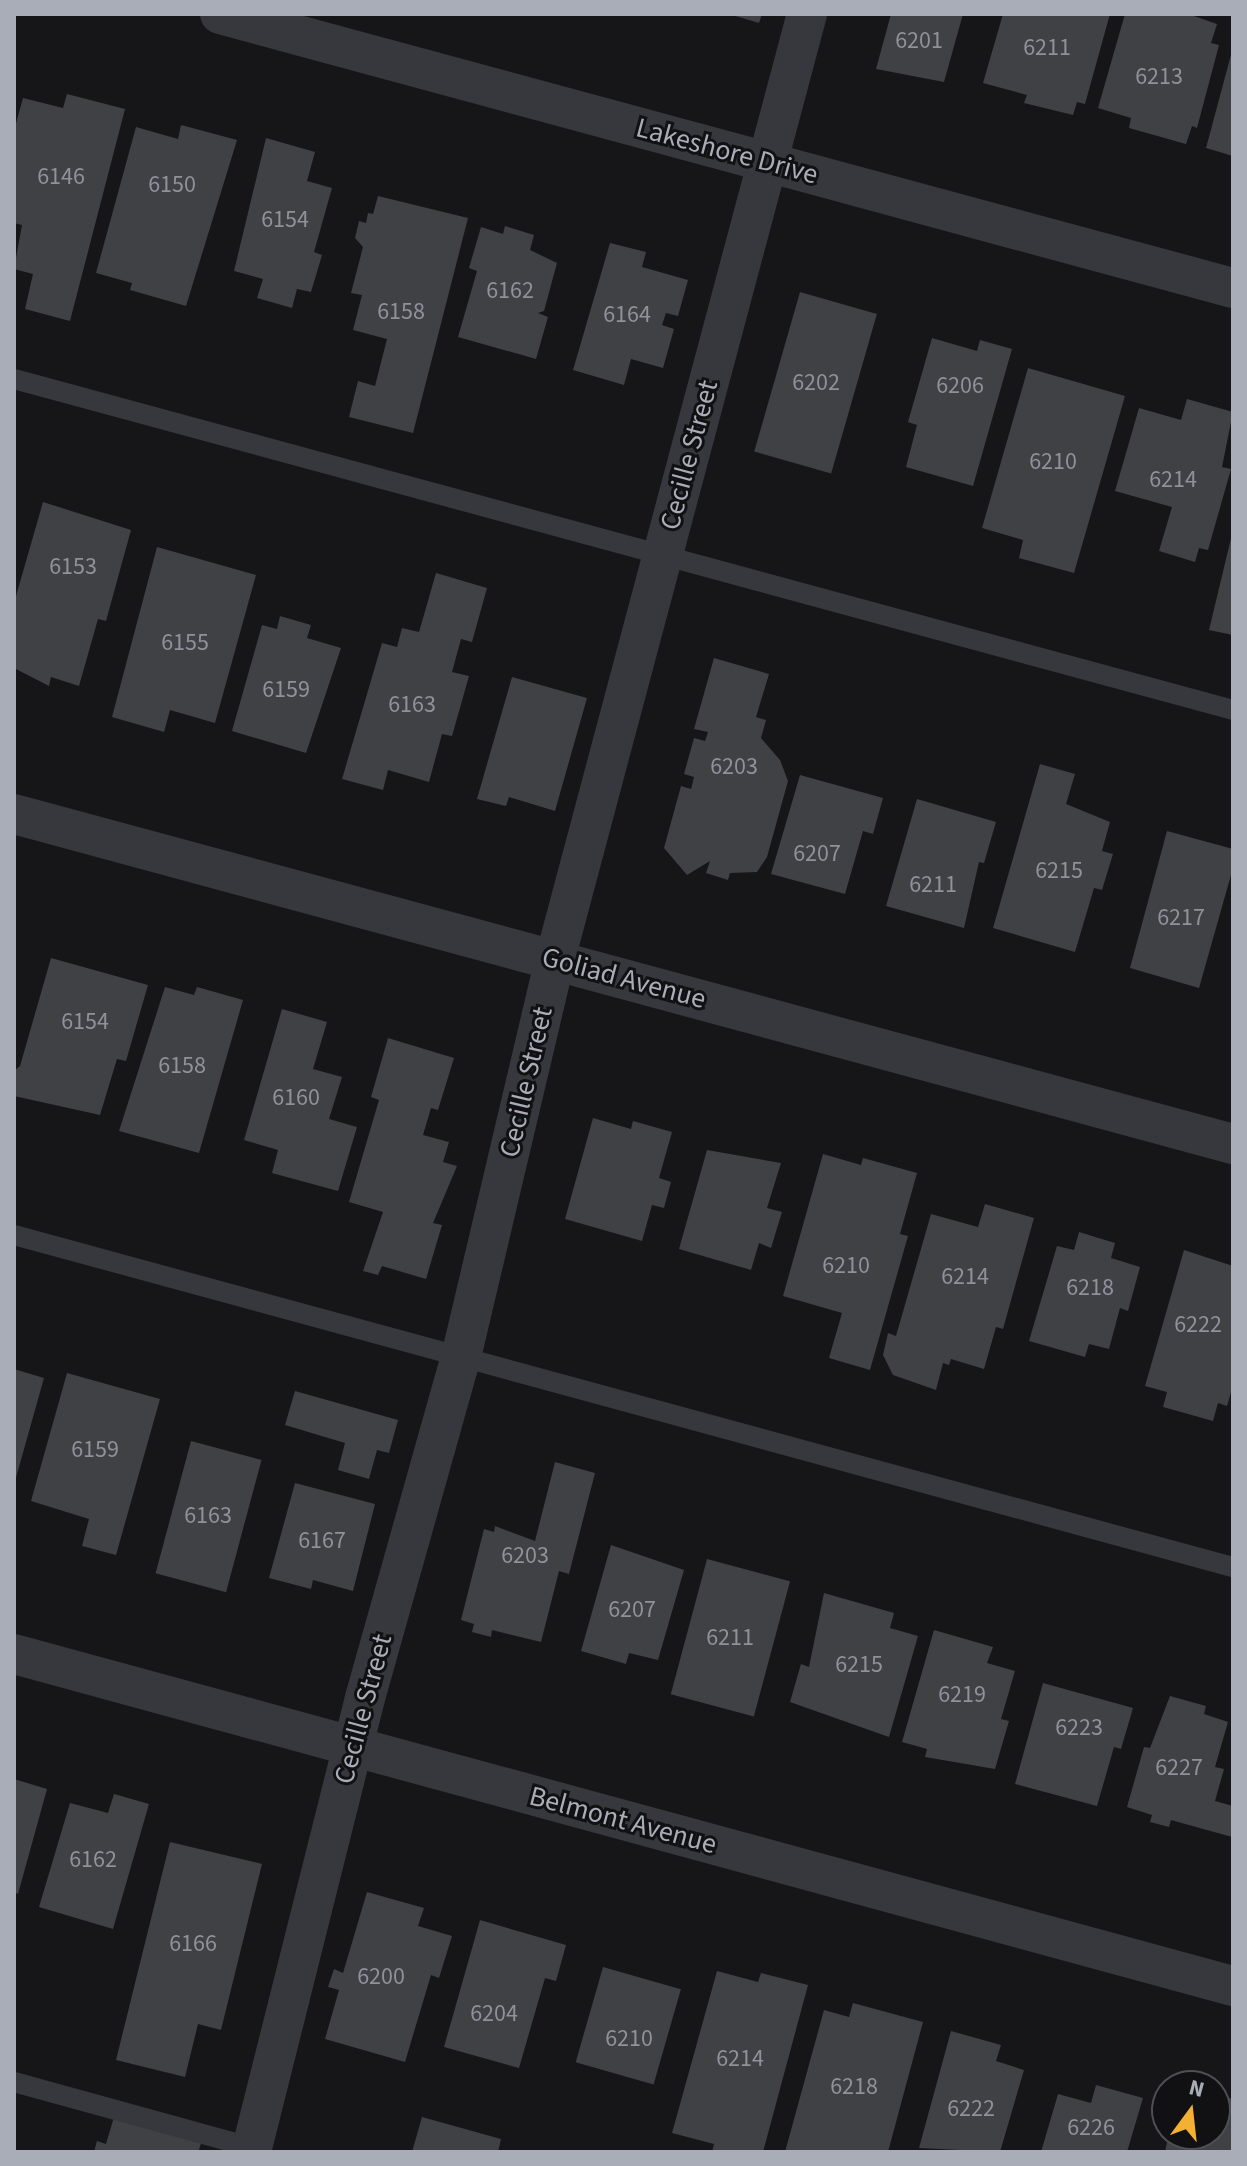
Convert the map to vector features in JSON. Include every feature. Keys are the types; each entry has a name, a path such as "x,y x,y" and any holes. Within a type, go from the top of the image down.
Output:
{"street":[{"name":"Lakeshore Drive","path":"220,14 1233,288"},
{"name":"Cecille Street","path":"258,2151 353,1746 461,1357 555,959 807,14"},
{"name":"Goliad Avenue","path":"14,814 1233,1144"},
{"name":"Belmont Avenue","path":"14,1654 1233,1986"}],"lane":[{"path":"14,379 664,552 1233,710"},
{"path":"14,1235 1233,1567"},
{"path":"14,2082 258,2151"}],"building":[{"path":"729,14 762,14 759,23"},
{"path":"891,14 963,14 944,82 876,69"},
{"path":"1003,14 1110,14 1085,104 1077,102 1073,115 1024,103 1027,95 983,83"},
{"path":"1125,14 1188,14 1217,24 1211,43 1219,45 1197,128 1192,126 1186,144 1129,128 1131,118 1098,108"},
{"path":"1233,51 1233,156 1206,148"},
{"path":"67,94 125,109 70,321 25,309 33,274 14,269 22,225 14,223 14,131 23,98 63,108"},
{"path":"181,125 237,140 186,306 130,290 132,283 96,273 136,127 178,139"},
{"path":"266,138 315,152 307,181 332,188 314,252 322,255 311,292 297,289 292,308 257,298 263,279 234,271"},
{"path":"378,196 468,218 413,433 349,417 358,381 375,386 387,339 353,330 362,295 351,293 363,247 355,238 359,221 366,223 368,213 373,214"},
{"path":"505,226 534,235 530,250 557,263 544,311 538,313 548,317 536,359 458,337 477,271 469,268 481,227 503,234"},
{"path":"610,243 646,252 642,267 688,280 678,316 666,313 662,325 674,329 663,368 631,359 624,385 573,370"},
{"path":"800,292 877,314 831,474 754,452"},
{"path":"932,338 977,351 980,340 1012,349 973,486 906,467 917,425 908,422"},
{"path":"1028,368 1125,396 1074,573 1019,558 1023,540 982,528"},
{"path":"1187,399 1233,412 1222,467 1231,469 1208,550 1199,548 1195,562 1159,551 1172,507 1115,491 1139,408 1181,420"},
{"path":"43,502 131,530 106,621 98,619 79,686 51,677 49,686 14,668 14,603"},
{"path":"1233,534 1233,635 1209,630"},
{"path":"157,547 256,575 215,723 170,710 164,732 112,717"},
{"path":"436,573 487,588 472,642 461,639 452,672 469,676 452,736 442,734 429,782 388,770 383,790 342,779 382,643 397,647 402,628 419,632"},
{"path":"280,616 311,625 307,638 341,648 306,753 232,731 262,625 277,629"},
{"path":"714,658 769,674 756,717 766,720 761,738 780,760 788,781 767,857 757,872 730,873 728,880 706,873 710,861 687,875 664,848 681,786 691,789 694,777 684,774 694,738 705,741 708,732 694,729"},
{"path":"512,677 587,698 555,811 509,797 506,806 477,799"},
{"path":"1040,764 1075,774 1066,804 1110,822 1102,851 1113,854 1102,890 1094,888 1075,952 993,928"},
{"path":"800,775 883,798 873,834 863,831 845,894 771,874"},
{"path":"917,799 996,822 984,863 979,862 964,928 886,906"},
{"path":"1167,831 1233,849 1233,868 1199,988 1130,968"},
{"path":"51,958 148,985 126,1061 117,1059 100,1115 14,1096 14,1071 20,1066"},
{"path":"165,987 194,995 197,987 243,1000 199,1153 119,1131"},
{"path":"282,1009 327,1022 313,1069 342,1077 329,1119 357,1127 338,1191 272,1173 278,1150 244,1140"},
{"path":"388,1038 454,1058 438,1110 431,1108 423,1135 449,1142 443,1162 457,1166 433,1223 442,1225 426,1279 382,1266 378,1275 363,1271 383,1212 349,1202 379,1100 371,1097"},
{"path":"593,1118 631,1129 633,1121 672,1132 659,1178 671,1182 664,1208 652,1205 642,1241 565,1219"},
{"path":"707,1150 781,1163 767,1208 782,1212 771,1248 759,1243 751,1270 679,1249"},
{"path":"823,1154 861,1165 863,1158 917,1173 900,1234 908,1236 870,1370 829,1358 842,1313 783,1296"},
{"path":"985,1204 1034,1218 1003,1329 996,1327 984,1369 951,1359 949,1365 943,1363 936,1390 893,1375 883,1355 888,1333 896,1336 931,1214 978,1227"},
{"path":"1079,1232 1115,1243 1111,1258 1140,1267 1128,1311 1120,1308 1109,1349 1089,1344 1085,1357 1029,1341 1057,1246 1074,1250"},
{"path":"1184,1250 1233,1266 1233,1385 1227,1406 1218,1403 1213,1421 1163,1407 1167,1392 1145,1386"},
{"path":"14,1369 44,1378 15,1481 14,1481"},
{"path":"67,1373 160,1399 116,1555 82,1546 89,1519 31,1501"},
{"path":"295,1391 398,1420 389,1453 377,1450 369,1479 338,1470 345,1443 285,1425"},
{"path":"191,1441 262,1460 226,1592 156,1573"},
{"path":"555,1462 595,1473 569,1574 559,1571 541,1642 492,1630 491,1637 472,1632 474,1624 461,1620 484,1529 494,1532 495,1526 535,1541"},
{"path":"295,1483 375,1504 353,1591 313,1580 311,1589 269,1578"},
{"path":"611,1545 684,1570 658,1660 629,1653 626,1664 581,1651"},
{"path":"707,1559 790,1581 754,1716 671,1694"},
{"path":"824,1593 894,1613 890,1628 918,1636 889,1737 790,1702 801,1664 809,1667"},
{"path":"934,1630 993,1647 987,1663 1015,1671 1001,1719 1009,1721 995,1769 925,1757 927,1749 902,1742"},
{"path":"1043,1683 1133,1708 1121,1749 1114,1747 1097,1806 1015,1784"},
{"path":"1170,1696 1206,1706 1204,1714 1228,1722 1215,1767 1224,1769 1215,1801 1233,1806 1232,1837 1171,1820 1169,1827 1150,1822 1152,1815 1127,1807 1144,1747 1150,1748"},
{"path":"14,1779 47,1789 18,1894 14,1892"},
{"path":"114,1794 149,1804 113,1929 39,1907 70,1803 108,1813"},
{"path":"170,1842 262,1864 221,2030 198,2024 185,2077 116,2060"},
{"path":"367,1892 424,1908 418,1926 452,1936 439,1978 431,1975 405,2062 325,2039 339,1990 328,1987 334,1969 343,1973"},
{"path":"480,1920 566,1945 556,1981 545,1978 519,2068 444,2047"},
{"path":"603,1967 681,1989 654,2084 576,2062"},
{"path":"717,1971 758,1982 761,1973 808,1985 763,2152 712,2152 714,2144 672,2133"},
{"path":"853,2003 923,2022 888,2152 785,2152 824,2010 849,2017"},
{"path":"951,2031 1001,2045 996,2061 1024,2070 1000,2152 919,2148"},
{"path":"1096,2085 1143,2098 1127,2152 1041,2152 1058,2094 1091,2103"},
{"path":"1233,2099 1233,2152 1165,2152 1231,2150"},
{"path":"114,2117 202,2141 198,2152 94,2152 97,2141 106,2144"},
{"path":"422,2117 501,2139 498,2152 412,2152"}]}
